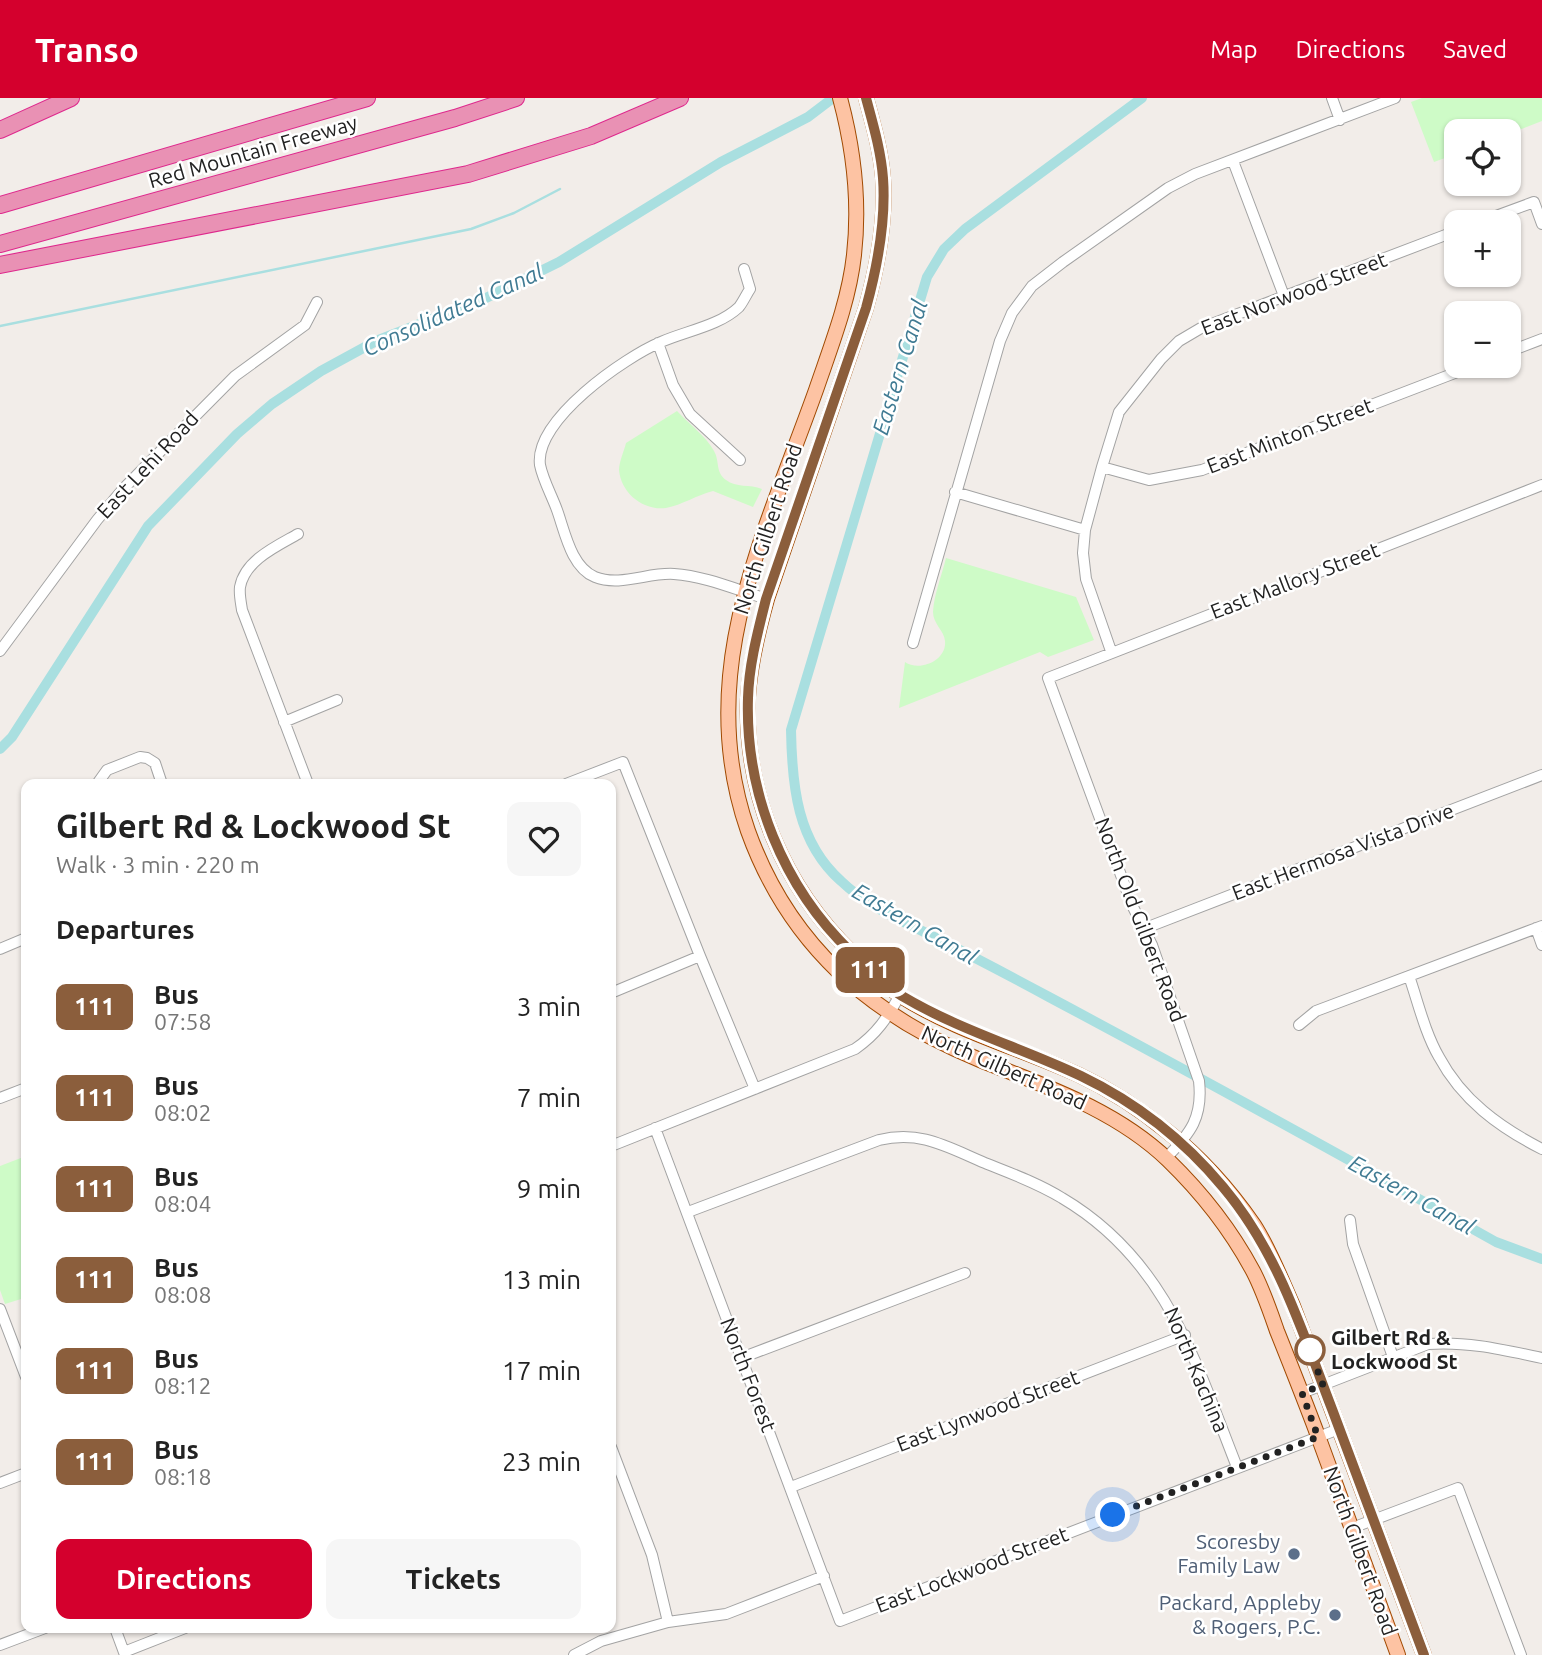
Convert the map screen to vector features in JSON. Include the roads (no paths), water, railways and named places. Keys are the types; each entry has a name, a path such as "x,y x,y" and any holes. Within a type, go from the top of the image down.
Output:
{"highway":[{"path":"0,130 71,98"},
{"name":"Red Mountain Freeway","path":"0,205 367,98"},
{"name":"Red Mountain Freeway","path":"0,244 455,118 516,98"},
{"path":"0,265 467,174 579,141 680,98"}],"main road":[{"name":"North Gilbert Road","path":"840,98 854,160 857,207 854,254 846,297 833,342 744,592 730,660 727,723 730,762 749,832 778,894 809,940 840,974 889,1014 972,1056 1086,1104 1127,1128 1166,1157 1206,1200 1237,1242 1256,1276 1398,1655"},
{"name":"North Gilbert Road","path":"867,102 883,181 874,279 766,599 748,698 754,769 762,804 777,848 796,884 833,935 900,995 981,1036 1080,1076 1118,1096 1181,1142 1223,1186 1254,1226 1284,1286 1424,1655"}],"street":[{"path":"1332,98 1340,120"},
{"path":"913,643 1000,341 1012,313 1032,286 1168,188 1195,174 1233,162 1395,98"},
{"path":"1233,162 1284,296"},
{"path":"1512,210 1534,202 1542,224"},
{"name":"East Norwood Street","path":"1111,652 1086,579 1083,553 1085,530 1119,412 1139,384 1179,341 1201,328 1444,236"},
{"path":"744,269 750,289 740,306 722,318 658,343 596,383 550,428 542,445 540,465 574,556 584,571 598,578 614,580 673,574 701,579 766,599"},
{"name":"East Lehi Road","path":"0,651 123,489 235,376 305,325 317,302"},
{"path":"1521,347 1542,339"},
{"path":"658,343 673,385 690,414 740,460"},
{"name":"East Minton Street","path":"1102,467 1149,480 1202,470 1444,377"},
{"name":"East Mallory Street","path":"1048,678 1542,485"},
{"path":"955,492 1085,530"},
{"path":"298,534 263,555 250,568 240,587 242,610 306,779"},
{"name":"North Old Gilbert Road","path":"1048,678 1132,905 1152,945 1199,1081 1199,1112 1190,1132 1166,1157"},
{"path":"284,722 337,700"},
{"path":"101,779 107,770 139,757 147,758 155,764 160,779"},
{"path":"579,779 624,762 699,956 755,1089"},
{"name":"East Hermosa Vista Drive","path":"1143,929 1542,775"},
{"path":"1299,1025 1316,1011 1539,927 1542,944"},
{"path":"0,949 21,940"},
{"path":"616,991 699,956"},
{"path":"1409,976 1438,1056 1461,1091 1489,1118 1542,1149"},
{"path":"616,1144 855,1049 881,1028 900,995"},
{"path":"0,1098 21,1090"},
{"name":"North Forest","path":"655,1128 840,1621"},
{"name":"North Kachina","path":"688,1212 879,1140 899,1135 919,1137 1017,1176 1062,1197 1092,1219 1121,1244 1146,1271 1185,1335 1237,1467"},
{"path":"1350,1220 1353,1244 1393,1357"},
{"path":"741,1358 965,1273"},
{"path":"0,1309 21,1364"},
{"name":"East Lynwood Street","path":"791,1487 1185,1335"},
{"path":"1302,1393 1428,1344 1474,1344 1542,1357"},
{"name":"East Lockwood Street","path":"840,1621 1339,1429"},
{"path":"616,1460 652,1555 668,1622"},
{"path":"0,1483 21,1475"},
{"path":"1352,1528 1458,1488 1521,1655"},
{"path":"574,1655 601,1641 668,1622 726,1614 824,1576"},
{"path":"0,1645 32,1633"},
{"path":"117,1633 125,1654 173,1633"}],"waterway":[{"name":"Consolidated Canal","path":"0,749 12,737 148,526 237,434 272,404 321,371 376,341 486,298 559,262 721,162 808,117 833,98"},
{"name":"Eastern Canal","path":"1142,98 965,229 944,249 927,277 791,730 793,772 806,831 826,866 851,890 874,906 1161,1057 1496,1242 1542,1259"},
{"path":"0,326 471,229 514,213 560,189"}],"place":[{"name":"Gilbert Rd & Lockwood St","path":"1310,1350"},
{"name":"Scoresby Family Law","path":"1294,1554"},
{"name":"Packard, Appleby & Rogers, P.C.","path":"1335,1615"}]}
